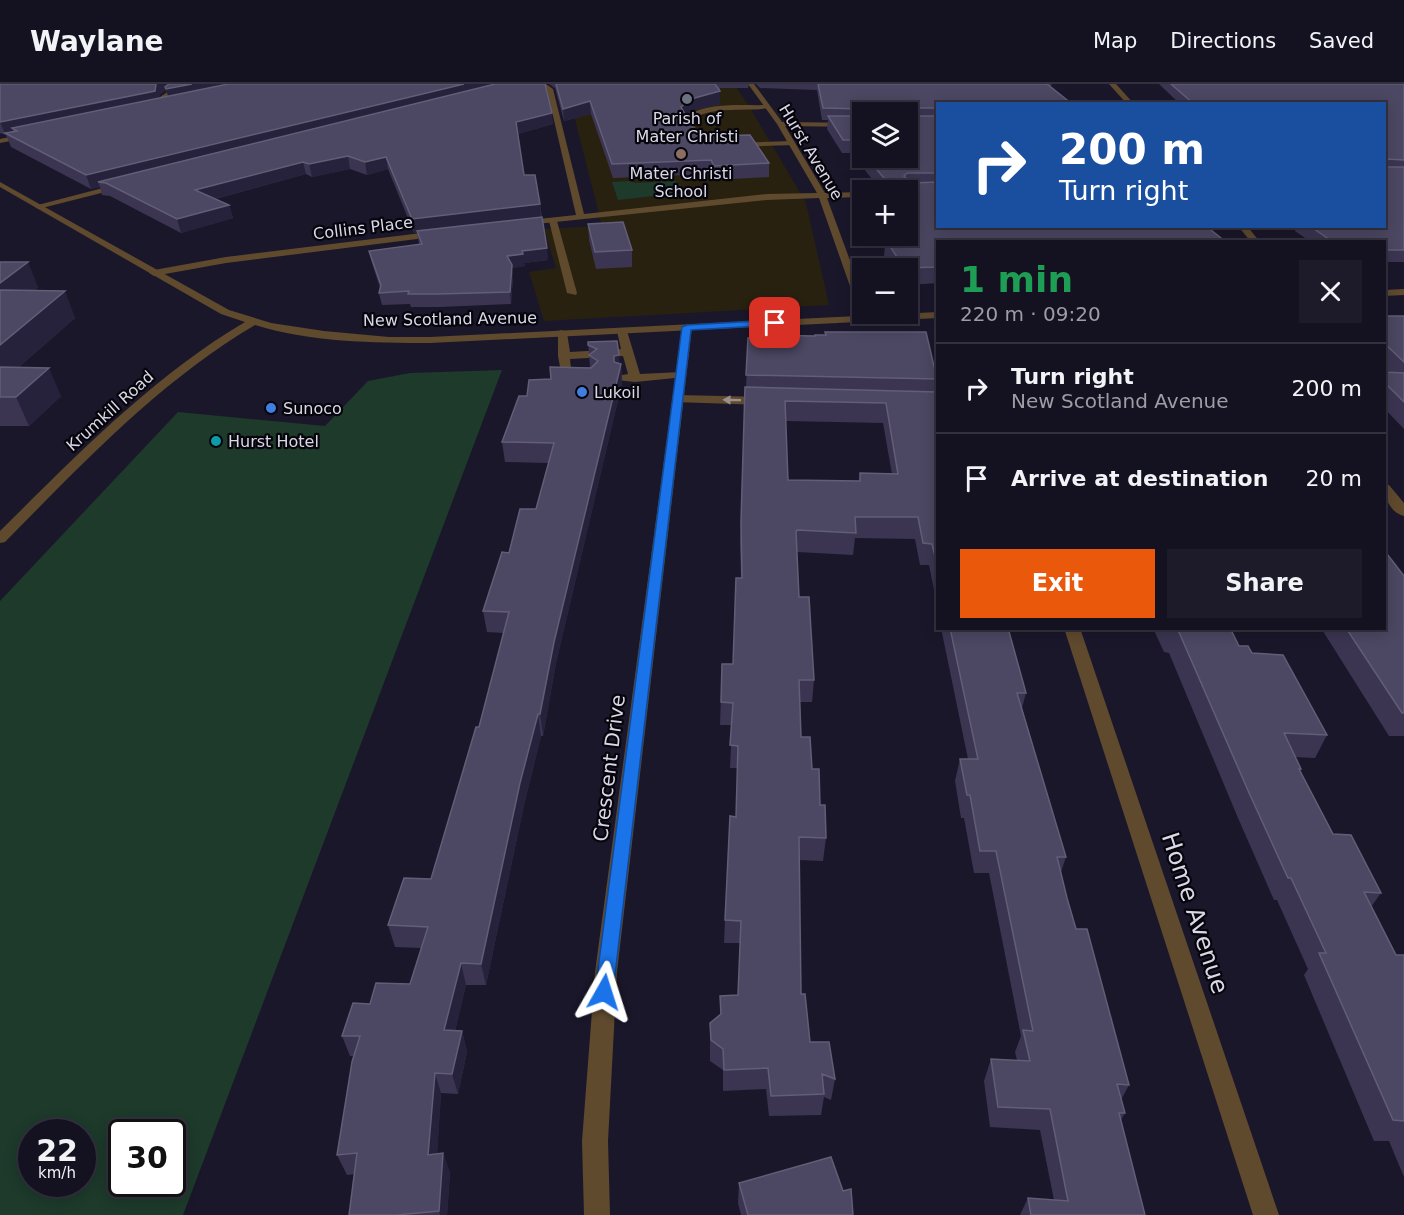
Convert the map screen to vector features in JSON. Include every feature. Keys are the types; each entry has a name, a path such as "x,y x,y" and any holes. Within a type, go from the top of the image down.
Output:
{"street":[{"path":"165,106 162,98 183,84"},
{"path":"541,84 550,89 581,218"},
{"name":"Hurst Avenue","path":"751,84 780,124 822,195 852,278"},
{"path":"1113,84 1129,102"},
{"path":"154,109 176,104"},
{"path":"702,144 687,120 689,116 712,111 767,107"},
{"path":"780,124 852,125"},
{"path":"0,141 33,134"},
{"path":"729,146 791,143"},
{"name":"New Scotland Avenue","path":"0,184 213,306 254,321 324,334 388,340 687,327 852,317"},
{"path":"38,206 127,184"},
{"path":"510,225 767,197 852,194"},
{"path":"553,220 572,293"},
{"path":"1244,228 1254,240"},
{"name":"Collins Place","path":"154,273 226,260 444,233"},
{"path":"1386,293 1404,292"},
{"name":"New Scotland Avenue","path":"918,315 936,315"},
{"name":"Krumkill Road","path":"0,539 91,450 184,366 225,337 254,321"},
{"name":"Crescent Drive","path":"597,1215 595,1141 606,972 687,327"},
{"path":"622,330 634,372"},
{"path":"562,333 567,381 591,380"},
{"path":"564,356 628,352"},
{"path":"566,370 582,369"},
{"path":"620,373 681,375"},
{"path":"678,399 784,401"},
{"path":"1386,490 1404,512"},
{"name":"Home Avenue","path":"1073,630 1266,1215"}],"shaded area":[{"name":"Mater Christi School","path":"566,84 734,84 806,203 829,305 544,321 529,272 556,268 544,229 602,226"}],"green space":[{"path":"675,181 689,192 618,200 612,182 635,183"},
{"path":"502,370 183,1215 0,1215 0,601 178,412 325,426 368,381 410,373"}],"building":[{"path":"0,84 156,84 155,91 0,122"},
{"path":"169,84 192,84 166,89 165,87"},
{"path":"228,84 464,84 86,175 5,133 17,131 12,128"},
{"path":"495,84 545,84 552,113 516,122 524,175 535,175 540,204 412,219 386,157 365,162 348,156 309,164 303,162 195,190 229,205 177,219 106,183 98,182"},
{"path":"556,84 715,84 720,91 691,99 681,107 696,133 707,136 750,135 769,163 714,166 711,160 612,164 590,101 563,109"},
{"path":"818,84 1047,84 1070,102 936,102 936,108 918,108 918,102 852,102 852,109 823,108"},
{"path":"1171,84 1404,84 1404,160 1388,159 1386,165 1386,102 1192,102"},
{"path":"828,116 852,116 852,140 843,140"},
{"path":"918,116 936,116 936,173 907,173 904,176 907,180 886,180 875,168 918,168"},
{"path":"1386,165 1404,167 1404,250 1386,250 1386,240 1330,240 1313,228 1386,228"},
{"path":"936,182 936,228 1208,228 1224,240 936,240 936,267 918,268 918,258 898,258 890,246 918,246 918,183"},
{"path":"542,217 547,248 522,251 523,254 507,256 512,265 510,292 379,293 381,285 369,251 422,244 417,231"},
{"path":"623,222 632,250 595,252 588,224"},
{"path":"0,262 28,262 0,283"},
{"path":"0,290 65,291 0,345"},
{"path":"1386,316 1404,316 1404,362 1386,345"},
{"path":"825,332 926,332 936,379 746,375 748,338 758,338 758,335 826,335"},
{"path":"617,341 619,355 614,356 614,362 621,364 554,642 540,714 538,714 520,783 481,964 461,963 444,1030 462,1031 452,1074 435,1073 428,1155 443,1153 439,1211 397,1215 349,1215 357,1153 337,1155 352,1062 360,1036 342,1036 353,1003 370,1004 376,983 410,984 428,927 388,925 404,878 431,879 476,727 479,727 509,612 483,611 502,552 509,553 520,509 536,509 554,443 502,442 519,396 527,396 529,380 551,379 550,367 591,368 598,361 589,355 597,349 588,345 588,342"},
{"path":"0,367 49,368 16,397 0,397"},
{"path":"1386,372 1404,373 1404,402 1386,384"},
{"path":"745,387 936,392 936,560 932,544 923,543 918,517 855,517 856,533 797,530 796,532 799,597 809,597 814,680 799,680 801,737 810,737 812,769 819,769 820,805 825,805 826,838 799,837 801,994 805,994 810,1042 829,1042 835,1079 822,1074 824,1094 771,1096 768,1068 724,1070 723,1049 711,1040 710,1023 721,1014 720,996 738,995 741,921 725,920 730,816 736,817 738,746 730,745 733,703 721,702 722,664 733,664 736,578 742,578 741,521","holes":["785,401 886,403 898,474 860,473 860,481 788,480"]},
{"path":"1386,553 1404,576 1404,713 1347,630 1386,630"},
{"path":"950,630 1009,630 1026,693 1017,693 1066,857 1057,857 1067,898 1076,929 1087,929 1129,1085 1117,1084 1125,1113 1119,1113 1145,1215 1031,1215 1028,1198 1068,1201 1050,1109 998,1107 991,1059 1030,1061 1023,1030 1033,1031 996,851 980,851 970,795 967,795 960,759 978,759"},
{"path":"1178,630 1231,630 1239,646 1248,646 1252,653 1283,655 1327,735 1284,733 1301,769 1299,769 1333,834 1351,835 1381,893 1364,892 1396,955 1404,955 1404,1121 1393,1120 1319,953 1326,953 1250,795"},
{"path":"831,1157 843,1191 851,1189 853,1215 748,1215 739,1183"}],"place":[{"name":"Parish of Mater Christi","path":"687,99"},
{"name":"Mater Christi School","path":"681,154"},
{"name":"Lukoil","path":"582,392"},
{"name":"Sunoco","path":"271,408"},
{"name":"Hurst Hotel","path":"216,441"}],"route":[{"path":"604,992 687,327 775,323"}]}
